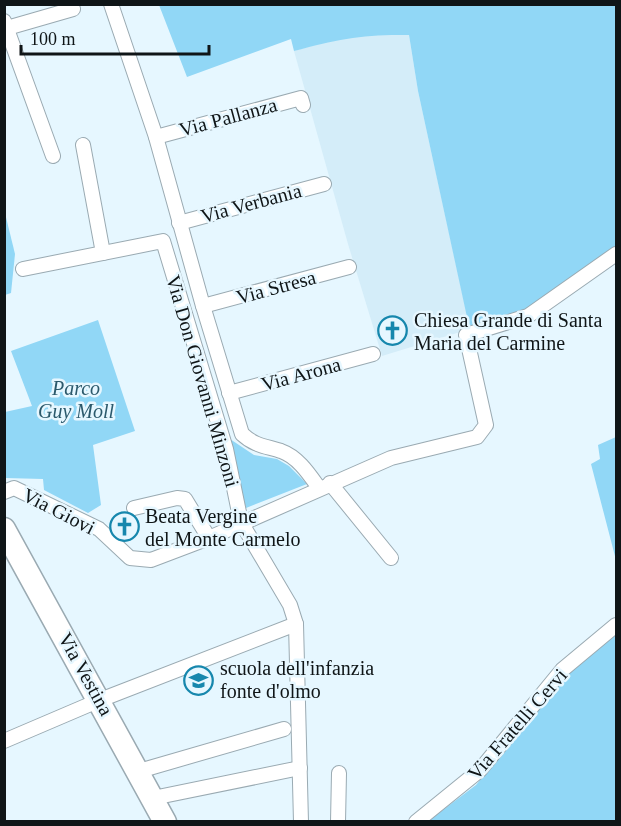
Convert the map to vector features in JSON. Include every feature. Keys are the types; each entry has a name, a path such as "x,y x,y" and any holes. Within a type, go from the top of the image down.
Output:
{"main road":[{"name":"Via Vestina","path":"6,537 100,700 165,822"}],"street":[{"path":"111,4 156,136 179,223 242,434 255,445 283,452 325,485 391,558"},
{"path":"53,156 6,25 73,9"},
{"name":"Via Pallanza","path":"156,136 302,101"},
{"path":"83,145 103,253"},
{"name":"Via Verbania","path":"179,223 324,184"},
{"name":"Via Don Giovanni Minzoni","path":"23,269 163,241 226,449 241,522 290,605 296,624 301,822"},
{"name":"Via Giovi","path":"4,492 14,488 99,529 130,558 151,560 209,538 325,485 391,458 477,437 486,425 485,410 466,335 528,316 616,254"},
{"name":"Via Stresa","path":"203,306 349,267"},
{"name":"Via Arona","path":"229,393 373,354"},
{"path":"134,508 177,498 185,499 209,538"},
{"path":"4,741 100,700 296,624"},
{"name":"Via Fratelli Cervi","path":"416,822 480,770 555,678 588,646 616,625"},
{"path":"139,771 284,729"},
{"path":"153,798 300,768"},
{"path":"338,822 339,773"}],"shaded area":[{"path":"366,34 409,35 418,91 470,329 382,356 294,51 335,39"}],"green space":[{"path":"159,5 616,5 616,250 527,312 470,331 418,91 409,35 351,38 294,51 291,39 187,77"},
{"path":"4,209 15,254 11,293 5,295"},
{"name":"Parco Guy Moll","path":"98,320 135,431 93,445 101,505 88,513 44,490 43,479 5,478 5,412 32,406 11,351"},
{"path":"227,437 254,455 277,459 289,466 307,484 246,508"},
{"path":"616,437 616,560 591,464 600,459 598,445"},
{"path":"616,631 616,821 427,822 476,785 572,669"}],"place":[{"name":"Chiesa Grande di Santa Maria del Carmine","path":"393,331"},
{"name":"Beata Vergine del Monte Carmelo","path":"124,527"},
{"name":"scuola dell'infanzia fonte d'olmo","path":"199,680"}]}
